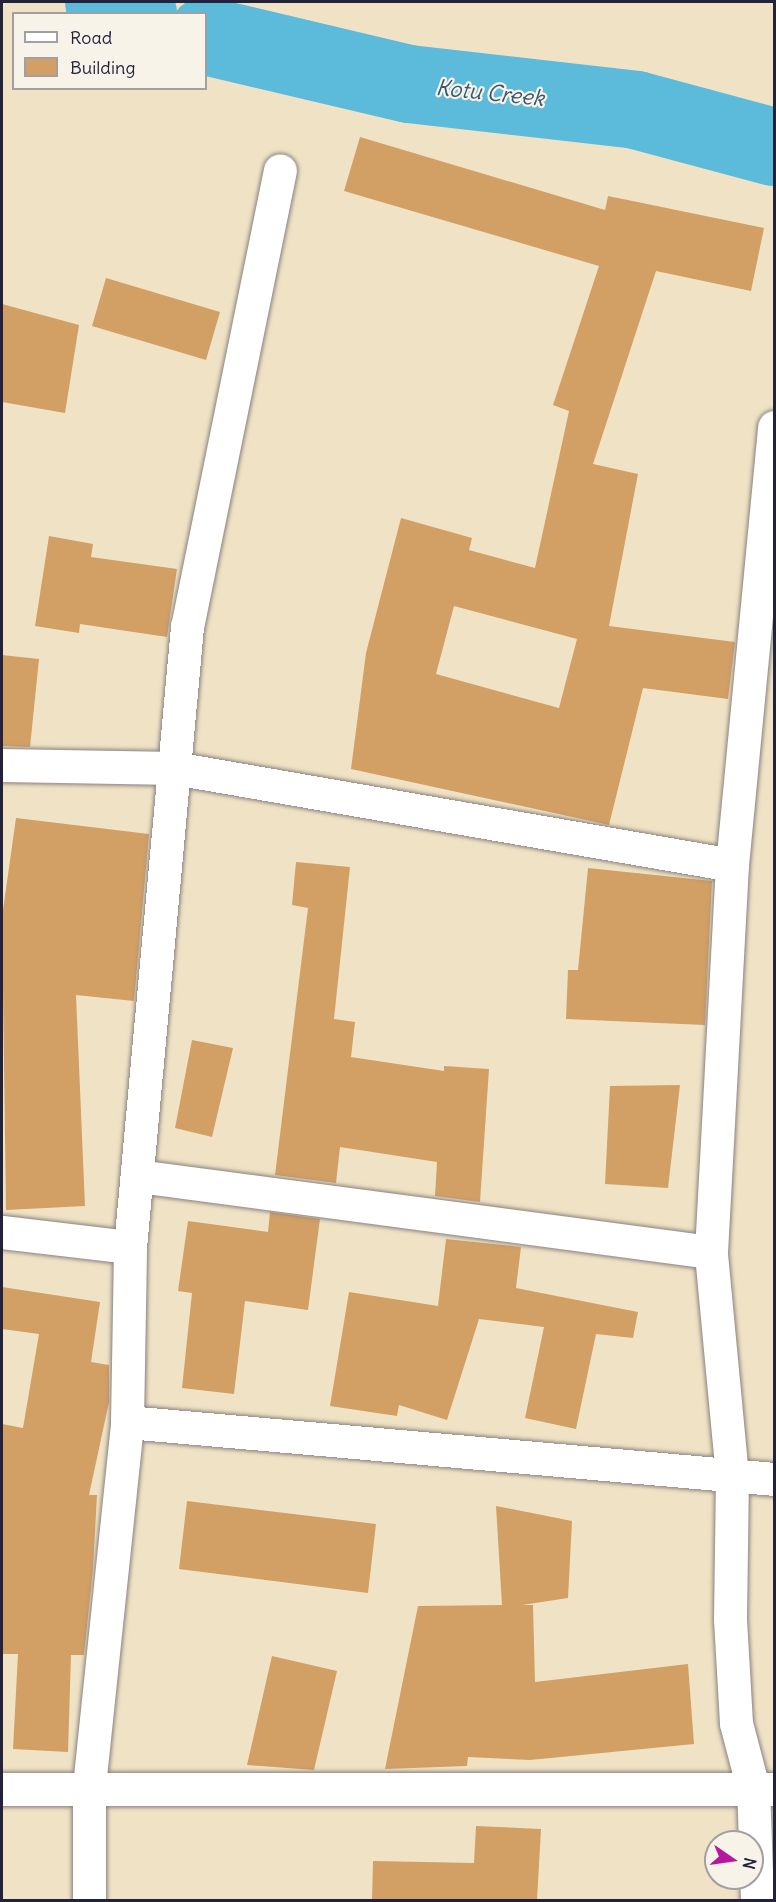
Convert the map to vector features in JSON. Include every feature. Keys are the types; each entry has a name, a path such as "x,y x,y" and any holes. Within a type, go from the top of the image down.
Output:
{"street":[{"path":"88,1900 89,1786 127,1422 130,1247 187,627 280,170"},
{"path":"757,1900 764,1788 736,1723 732,1476 711,1252 732,865 774,427"},
{"path":"2,765 174,768 732,865"},
{"path":"138,1176 711,1252"},
{"path":"2,1232 130,1247"},
{"path":"127,1422 774,1479"},
{"path":"2,1789 89,1786 764,1788"}],"building":[{"path":"360,137 605,210 608,196 764,228 751,291 656,271 593,464 638,474 609,626 735,642 728,699 643,688 609,825 351,769 366,653 401,518 472,538 469,550 535,568 569,411 553,405 599,266 344,191","holes":["454,606 577,639 559,708 436,674"]},
{"path":"106,278 220,312 206,360 92,326"},
{"path":"2,304 79,325 65,413 2,402"},
{"path":"49,536 93,544 91,557 177,569 167,637 80,624 79,633 35,626"},
{"path":"2,655 39,659 30,747 2,746"},
{"path":"16,818 149,834 134,1001 76,995 85,1206 6,1210 2,917"},
{"path":"296,862 350,867 334,1019 355,1022 351,1057 444,1071 444,1066 489,1069 480,1202 435,1196 437,1162 340,1147 336,1183 275,1175 308,908 292,905"},
{"path":"588,868 712,881 705,1025 566,1019 568,970 578,970"},
{"path":"192,1040 233,1048 212,1137 175,1128"},
{"path":"680,1085 668,1188 605,1184 610,1086"},
{"path":"270,1212 320,1219 308,1310 245,1301 234,1394 182,1388 192,1293 178,1291 188,1221 268,1232"},
{"path":"446,1239 521,1247 516,1288 638,1312 633,1338 596,1334 576,1429 525,1418 544,1327 479,1319 447,1420 399,1405 397,1416 330,1406 349,1292 438,1306"},
{"path":"2,1287 100,1302 91,1362 109,1365 109,1402 89,1495 97,1495 93,1569 84,1655 71,1655 68,1752 13,1749 18,1654 3,1654 2,1424 23,1428 39,1334 2,1329"},
{"path":"187,1501 376,1524 368,1593 179,1569"},
{"path":"496,1506 572,1521 568,1598 522,1605 533,1605 535,1682 688,1664 694,1744 530,1760 468,1757 467,1766 385,1769 418,1606 502,1605"},
{"path":"272,1656 337,1671 314,1770 247,1765"},
{"path":"476,1826 541,1829 537,1900 372,1900 373,1861 474,1863"}],"waterway":[{"name":"Kotu Creek","path":"104,2 132,12"},
{"name":"Kotu Creek","path":"207,36 409,84 636,110 774,147"}]}
